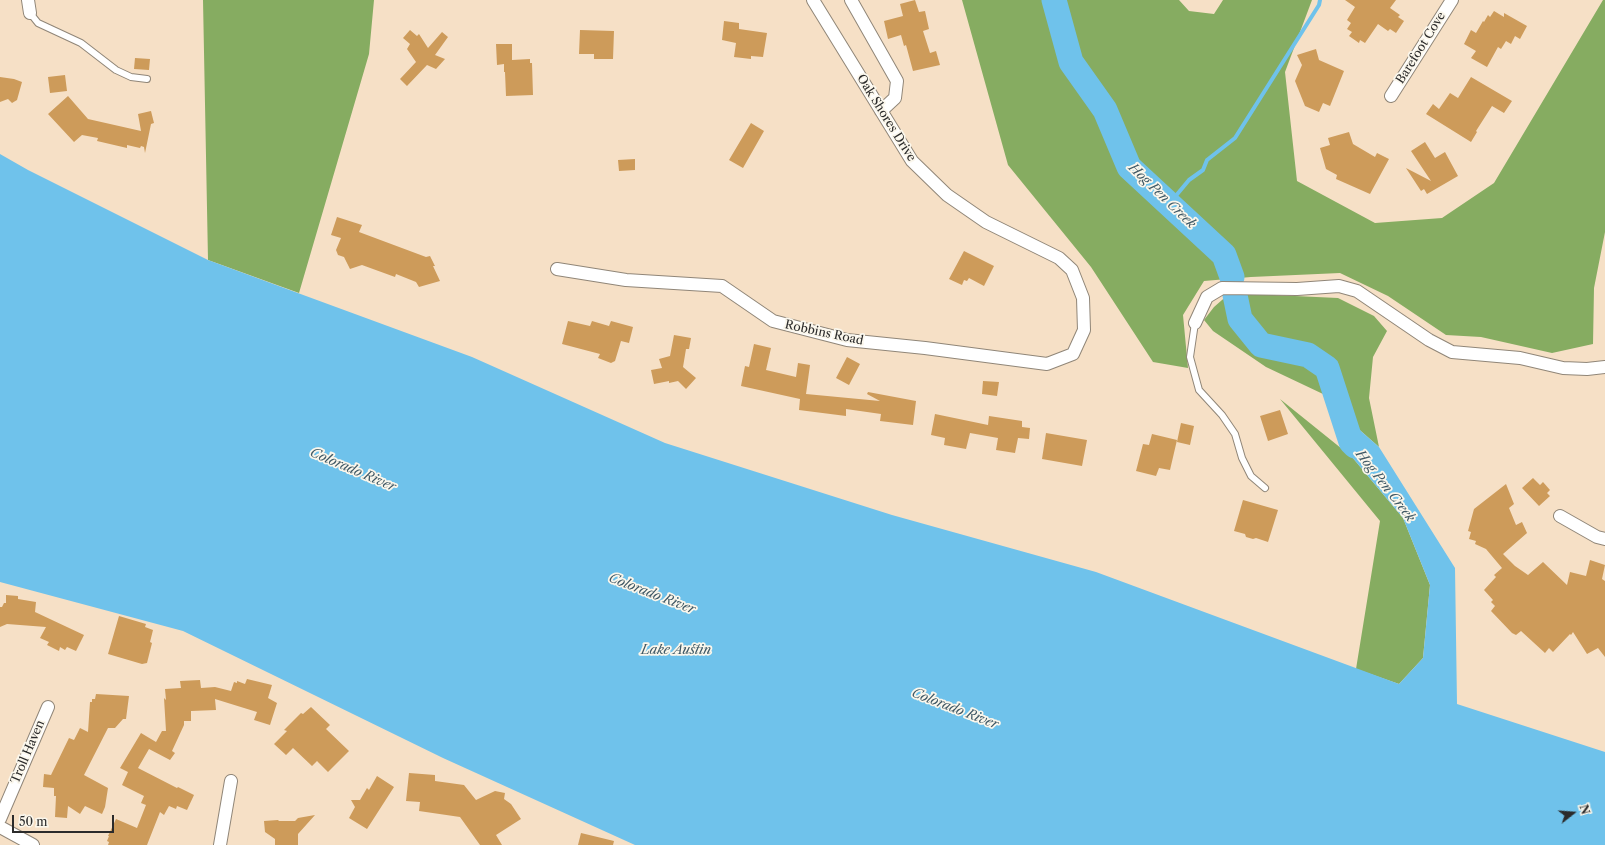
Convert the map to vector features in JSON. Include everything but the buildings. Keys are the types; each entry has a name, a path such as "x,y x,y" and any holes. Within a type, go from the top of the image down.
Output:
{"street":[{"path":"28,0 30,13"},
{"name":"Oak Shores Drive","path":"813,0 912,161 947,194 986,222 1059,258 1072,270 1083,298 1084,330"},
{"path":"850,0 897,81 895,98 881,111"},
{"name":"Barefoot Cove","path":"1391,96 1452,0"},
{"name":"Robbins Road","path":"557,269 626,280 722,286 773,322 847,340 925,348 1047,364 1073,354 1084,330"},
{"path":"1196,323 1207,297 1222,288 1297,289 1339,286 1357,292 1429,340 1452,352 1520,358 1563,368 1586,369 1605,367"},
{"path":"1560,516 1597,537 1605,538"},
{"name":"Troll Haven","path":"0,819 48,707"},
{"path":"220,845 232,781"},
{"path":"0,827 33,845"}],"lane":[{"path":"30,13 38,23 82,43 116,70 131,77 147,79"},
{"path":"1196,323 1190,357 1199,390 1222,415 1236,434 1242,458 1251,476 1265,488"}],"green space":[{"path":"203,0 374,0 369,54 299,293 208,260"},
{"path":"962,0 1179,0 1189,11 1214,14 1223,0 1312,0 1285,72 1297,181 1375,223 1442,218 1494,183 1603,0 1605,0 1605,232 1594,288 1593,344 1552,353 1481,337 1446,335 1388,296 1340,273 1251,277 1204,281 1183,315 1188,368 1153,362 1091,267 1008,165"},
{"path":"1230,293 1338,298 1374,316 1387,331 1373,357 1369,398 1379,447 1337,410 1323,394 1266,367 1213,331 1204,320 1214,307"},
{"path":"1280,399 1352,457 1403,518 1430,585 1423,658 1399,684 1356,669 1380,521"}],"water":[{"name":"Lake Austin","path":"0,154 28,170 208,260 472,357 665,443 892,515 1096,572 1399,684 1423,658 1430,585 1403,518 1352,457 1337,410 1379,447 1455,568 1457,704 1605,752 1605,845 635,845 443,758 183,631 0,582"}],"waterway":[{"name":"Hog Pen Creek","path":"1054,0 1071,62 1105,110 1129,167 1224,255 1232,277"},
{"path":"1169,204 1189,180 1203,170 1207,160 1235,138 1319,5 1320,0"},
{"name":"Hog Pen Creek","path":"1235,295 1240,319 1261,345 1308,355 1327,368 1351,442 1355,446"}],"water label":[{"name":"Colorado River","path":"353,470"},
{"name":"Colorado River","path":"652,594"},
{"name":"Colorado River","path":"955,709"}]}
